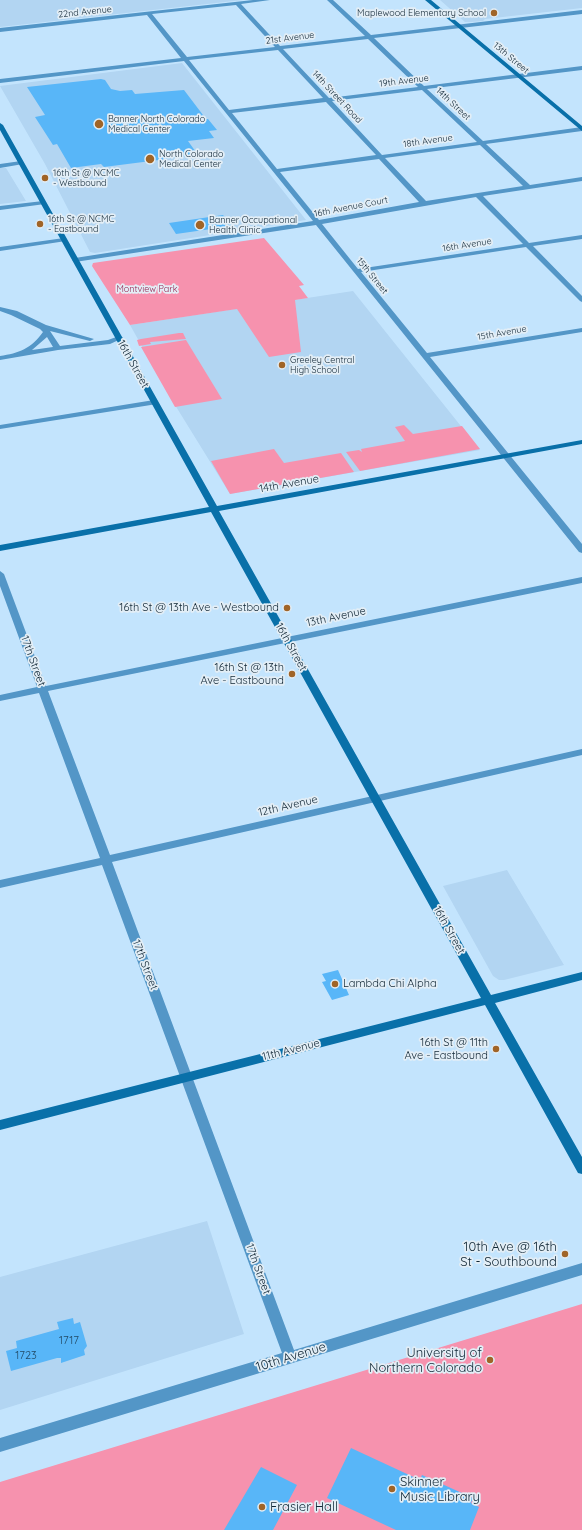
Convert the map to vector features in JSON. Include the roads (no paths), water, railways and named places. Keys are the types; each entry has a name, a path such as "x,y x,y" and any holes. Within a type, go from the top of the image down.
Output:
{"main road":[{"name":"13th Street","path":"428,0 582,129"},
{"name":"16th Street","path":"0,125 582,1169"},
{"name":"14th Avenue","path":"0,548 582,442"},
{"name":"11th Avenue","path":"0,1125 582,976"}],"street":[{"name":"22nd Avenue","path":"0,30 267,0"},
{"name":"14th Street","path":"330,0 529,188"},
{"name":"14th Street Road","path":"237,3 424,203"},
{"name":"21st Avenue","path":"0,81 582,12"},
{"name":"15th Street","path":"148,13 582,550"},
{"name":"19th Avenue","path":"228,112 582,68"},
{"name":"18th Avenue","path":"276,171 582,129"},
{"path":"0,166 21,163"},
{"name":"16th Avenue Court","path":"75,260 317,223 424,203 582,179"},
{"path":"478,195 582,300"},
{"path":"0,208 43,202"},
{"name":"16th Avenue","path":"356,271 582,237"},
{"path":"0,249 64,240"},
{"path":"0,309 14,313 45,329 90,339"},
{"path":"45,329 58,348"},
{"path":"23,355 42,339 45,329"},
{"name":"15th Avenue","path":"425,356 582,330"},
{"path":"0,358 58,348 90,339 110,336 119,338"},
{"path":"58,348 110,342 119,338"},
{"path":"0,427 154,402"},
{"name":"17th Street","path":"0,574 290,1357"},
{"name":"13th Avenue","path":"0,698 582,580"},
{"name":"12th Avenue","path":"0,884 582,752"},
{"name":"10th Avenue","path":"0,1445 582,1269"}],"place":[{"name":"Maplewood Elementary School","path":"494,13"},
{"name":"Banner North Colorado Medical Center","path":"99,124"},
{"name":"North Colorado Medical Center","path":"150,159"},
{"name":"16th St @ NCMC - Westbound","path":"45,178"},
{"name":"16th St @ NCMC - Eastbound","path":"40,224"},
{"name":"Banner Occupational Health Clinic","path":"200,225"},
{"name":"Greeley Central High School","path":"282,365"},
{"name":"16th St @ 13th Ave - Westbound","path":"287,608"},
{"name":"16th St @ 13th Ave - Eastbound","path":"292,674"},
{"name":"Lambda Chi Alpha","path":"335,984"},
{"name":"16th St @ 11th Ave - Eastbound","path":"496,1049"},
{"name":"10th Ave @ 16th St - Southbound","path":"565,1254"},
{"name":"University of Northern Colorado","path":"490,1360"},
{"name":"Skinner Music Library","path":"392,1489"},
{"name":"Frasier Hall","path":"262,1507"}],"park label":[{"name":"Montview Park","path":"147,289"}]}
